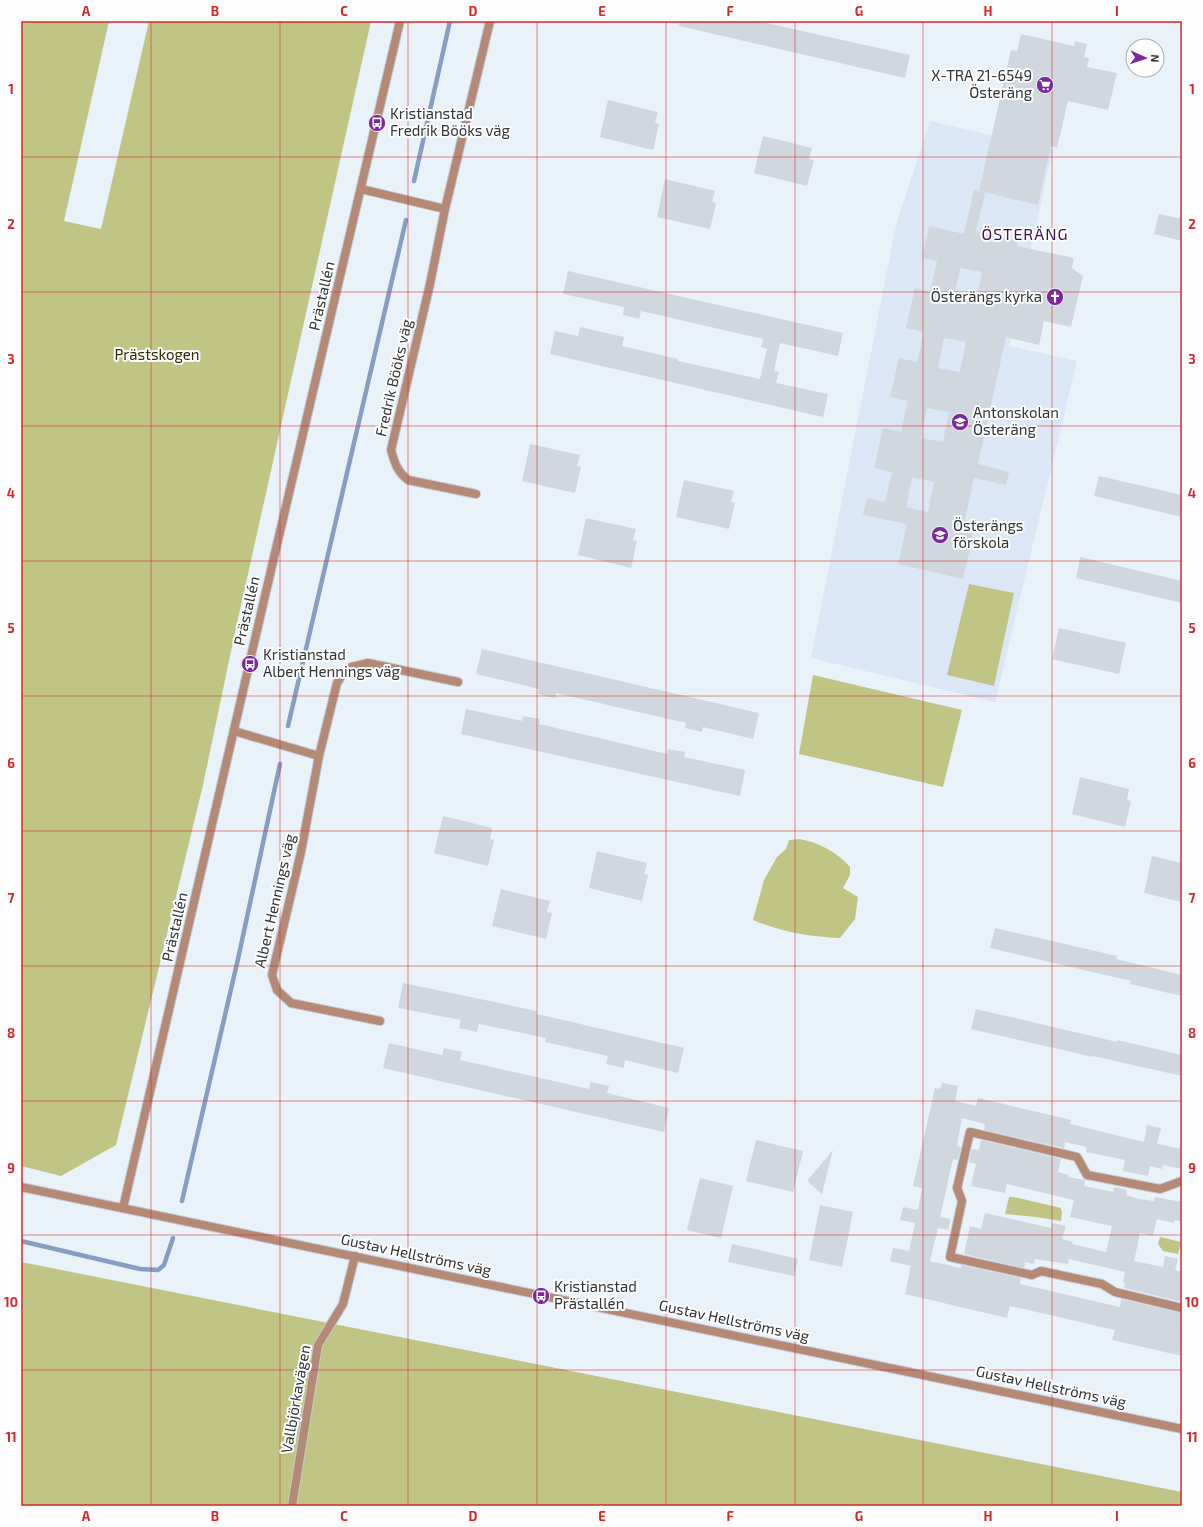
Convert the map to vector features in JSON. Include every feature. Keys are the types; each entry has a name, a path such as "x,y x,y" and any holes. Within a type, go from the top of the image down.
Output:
{"street":[{"name":"Prästallén","path":"123,1208 276,546 362,189 400,21"},
{"name":"Fredrik Bööks väg","path":"476,494 408,480 400,473 391,450 430,284 445,210 490,21"},
{"path":"362,189 445,210"},
{"name":"Albert Hennings väg","path":"380,1021 291,1003 277,990 272,975 301,852 319,756 337,683 344,672 351,667 368,663 458,682"},
{"path":"234,731 319,756"},
{"path":"1182,1181 1160,1189 1087,1175 1077,1157 970,1132 957,1188 962,1201 950,1257 1032,1275 1042,1271 1102,1284 1115,1292 1182,1308"},
{"name":"Gustav Hellströms väg","path":"21,1187 1182,1429"},
{"name":"Vallbjörkavägen","path":"292,1506 318,1345 343,1304 355,1256"}],"shaded area":[{"path":"930,121 1053,150 1009,346 1077,361 995,702 811,658 896,225"}],"green space":[{"name":"Prästskogen","path":"21,21 109,21 64,221 101,229 149,21 371,21 234,637 203,785 116,1145 61,1176 21,1166"},
{"path":"969,584 1014,593 994,686 947,675"},
{"path":"813,675 962,710 943,787 799,754"},
{"path":"799,839 827,848 850,867 850,875 843,888 858,897 855,919 840,938 796,933 774,928 753,920 764,880 777,857 786,849 789,840"},
{"path":"1009,1197 1061,1208 1061,1221 1005,1214"},
{"path":"1160,1237 1181,1242 1178,1254 1163,1251 1158,1244"},
{"path":"21,1262 1182,1492 1182,1506 21,1506"}],"building":[{"path":"680,21 757,21 910,55 905,78 679,26"},
{"path":"1021,34 1074,46 1075,41 1087,44 1084,57 1089,58 1087,67 1117,73 1108,110 1068,101 1057,148 1051,146 1038,205 979,191 1011,50 1017,51"},
{"path":"608,100 658,112 655,123 659,124 653,150 600,137"},
{"path":"763,136 812,148 809,159 814,160 807,186 754,173"},
{"path":"665,179 715,191 712,202 716,203 710,229 657,217"},
{"path":"974,190 985,193 976,231 1018,241 1017,246 1074,258 1072,268 1083,276 1071,327 1044,321 1039,345 1006,337 978,464 1009,472 1006,485 974,478 965,520 976,522 963,579 898,564 907,524 863,515 867,498 885,502 892,472 874,468 883,428 901,432 908,401 890,397 899,358 917,362 924,332 906,328 915,288 930,292 937,261 922,258 929,226 964,234","holes":["960,268 982,272 976,302 954,298","944,338 966,342 960,372 938,368","927,408 949,412 943,442 921,438","912,477 934,482 928,512 906,507"]},
{"path":"1159,214 1182,219 1182,241 1154,234"},
{"path":"568,271 843,333 838,356 780,343 774,371 779,372 776,383 828,394 823,417 550,354 555,331 578,336 580,327 624,337 622,346 678,359 678,361 760,379 767,349 761,347 763,339 641,311 639,319 623,315 624,307 563,294"},
{"path":"530,444 580,455 577,466 581,467 575,493 522,481"},
{"path":"1099,476 1182,495 1182,517 1094,496"},
{"path":"684,480 734,491 731,502 735,503 729,529 676,517"},
{"path":"586,518 636,529 633,540 637,541 631,568 578,555"},
{"path":"1080,557 1182,581 1182,603 1076,578"},
{"path":"1059,628 1126,643 1119,674 1052,659"},
{"path":"482,649 759,713 753,739 703,727 702,732 685,728 686,723 556,693 555,698 538,694 539,689 476,674"},
{"path":"466,709 522,721 523,716 540,719 539,724 667,754 668,749 685,752 684,757 745,770 740,796 461,734"},
{"path":"1080,777 1129,789 1127,800 1131,801 1125,827 1072,814"},
{"path":"443,816 492,828 490,839 494,840 488,866 434,853"},
{"path":"597,851 647,863 644,874 648,875 642,901 589,888"},
{"path":"1152,856 1182,863 1182,902 1144,893"},
{"path":"501,889 550,901 547,912 552,913 546,939 492,926"},
{"path":"995,928 1117,956 1116,959 1182,975 1182,996 1130,984 1131,981 990,948"},
{"path":"403,983 537,1011 537,1014 684,1048 678,1073 625,1060 624,1068 606,1064 608,1056 545,1042 546,1038 479,1024 477,1032 459,1028 461,1020 398,1008"},
{"path":"976,1009 1117,1042 1117,1040 1182,1055 1182,1076 971,1029"},
{"path":"389,1043 442,1055 444,1048 462,1052 460,1060 589,1089 591,1082 609,1086 607,1093 669,1108 664,1132 383,1068"},
{"path":"942,1083 958,1086 955,1101 976,1106 978,1098 1071,1120 1070,1124 1144,1142 1147,1125 1161,1128 1157,1144 1182,1149 1182,1169 1163,1165 1162,1169 1150,1166 1148,1176 1123,1171 1125,1160 1086,1152 1087,1147 1065,1142 1064,1148 984,1130 985,1124 962,1118 957,1146 961,1147 958,1160 953,1159 940,1217 951,1219 948,1230 938,1228 930,1261 961,1268 961,1265 1021,1278 1020,1284 1120,1307 1121,1299 1182,1313 1182,1356 1112,1340 1115,1330 1010,1306 1007,1318 905,1294 911,1266 890,1261 893,1248 909,1251 915,1223 900,1220 903,1207 918,1210 922,1188 913,1186 935,1088 940,1089"},
{"path":"756,1140 803,1151 793,1192 746,1181"},
{"path":"981,1140 1061,1159 1058,1172 1069,1175 1068,1177 1085,1180 1084,1186 1113,1192 1114,1187 1127,1190 1126,1195 1139,1199 1154,1201 1155,1197 1182,1202 1182,1222 1175,1220 1174,1223 1157,1219 1153,1236 1140,1233 1134,1261 1163,1267 1165,1256 1178,1259 1175,1270 1182,1272 1182,1302 1124,1288 1125,1283 1123,1282 1125,1272 1069,1259 1068,1264 1035,1259 1034,1264 1025,1262 1024,1268 964,1254 970,1226 981,1229 985,1213 1051,1228 1052,1223 1066,1226 1062,1239 1073,1242 1072,1244 1106,1252 1112,1226 1070,1217 1074,1200 1007,1184 1005,1193 971,1186 976,1164 969,1162 972,1149 979,1150"},
{"path":"833,1150 822,1194 807,1181"},
{"path":"700,1178 733,1186 721,1238 687,1230"},
{"path":"820,1205 853,1212 842,1267 809,1260"},
{"path":"732,1244 798,1259 794,1276 728,1262"}],"waterway":[{"path":"414,181 450,21"},
{"path":"288,726 406,220"},
{"path":"182,1201 238,959 280,764"},
{"path":"21,1241 140,1269 158,1270 164,1265 173,1238"}],"place":[{"name":"X-TRA 21-6549 Österäng","path":"1045,85"},
{"name":"Kristianstad Fredrik Bööks väg","path":"377,123"},
{"name":"Österängs kyrka","path":"1055,297"},
{"name":"Antonskolan Österäng","path":"960,422"},
{"name":"Österängs förskola","path":"940,535"},
{"name":"Kristianstad Albert Hennings väg","path":"250,664"},
{"name":"Kristianstad Prästallén","path":"541,1296"}],"district":[{"name":"ÖSTERÄNG","path":"1025,234"}]}
